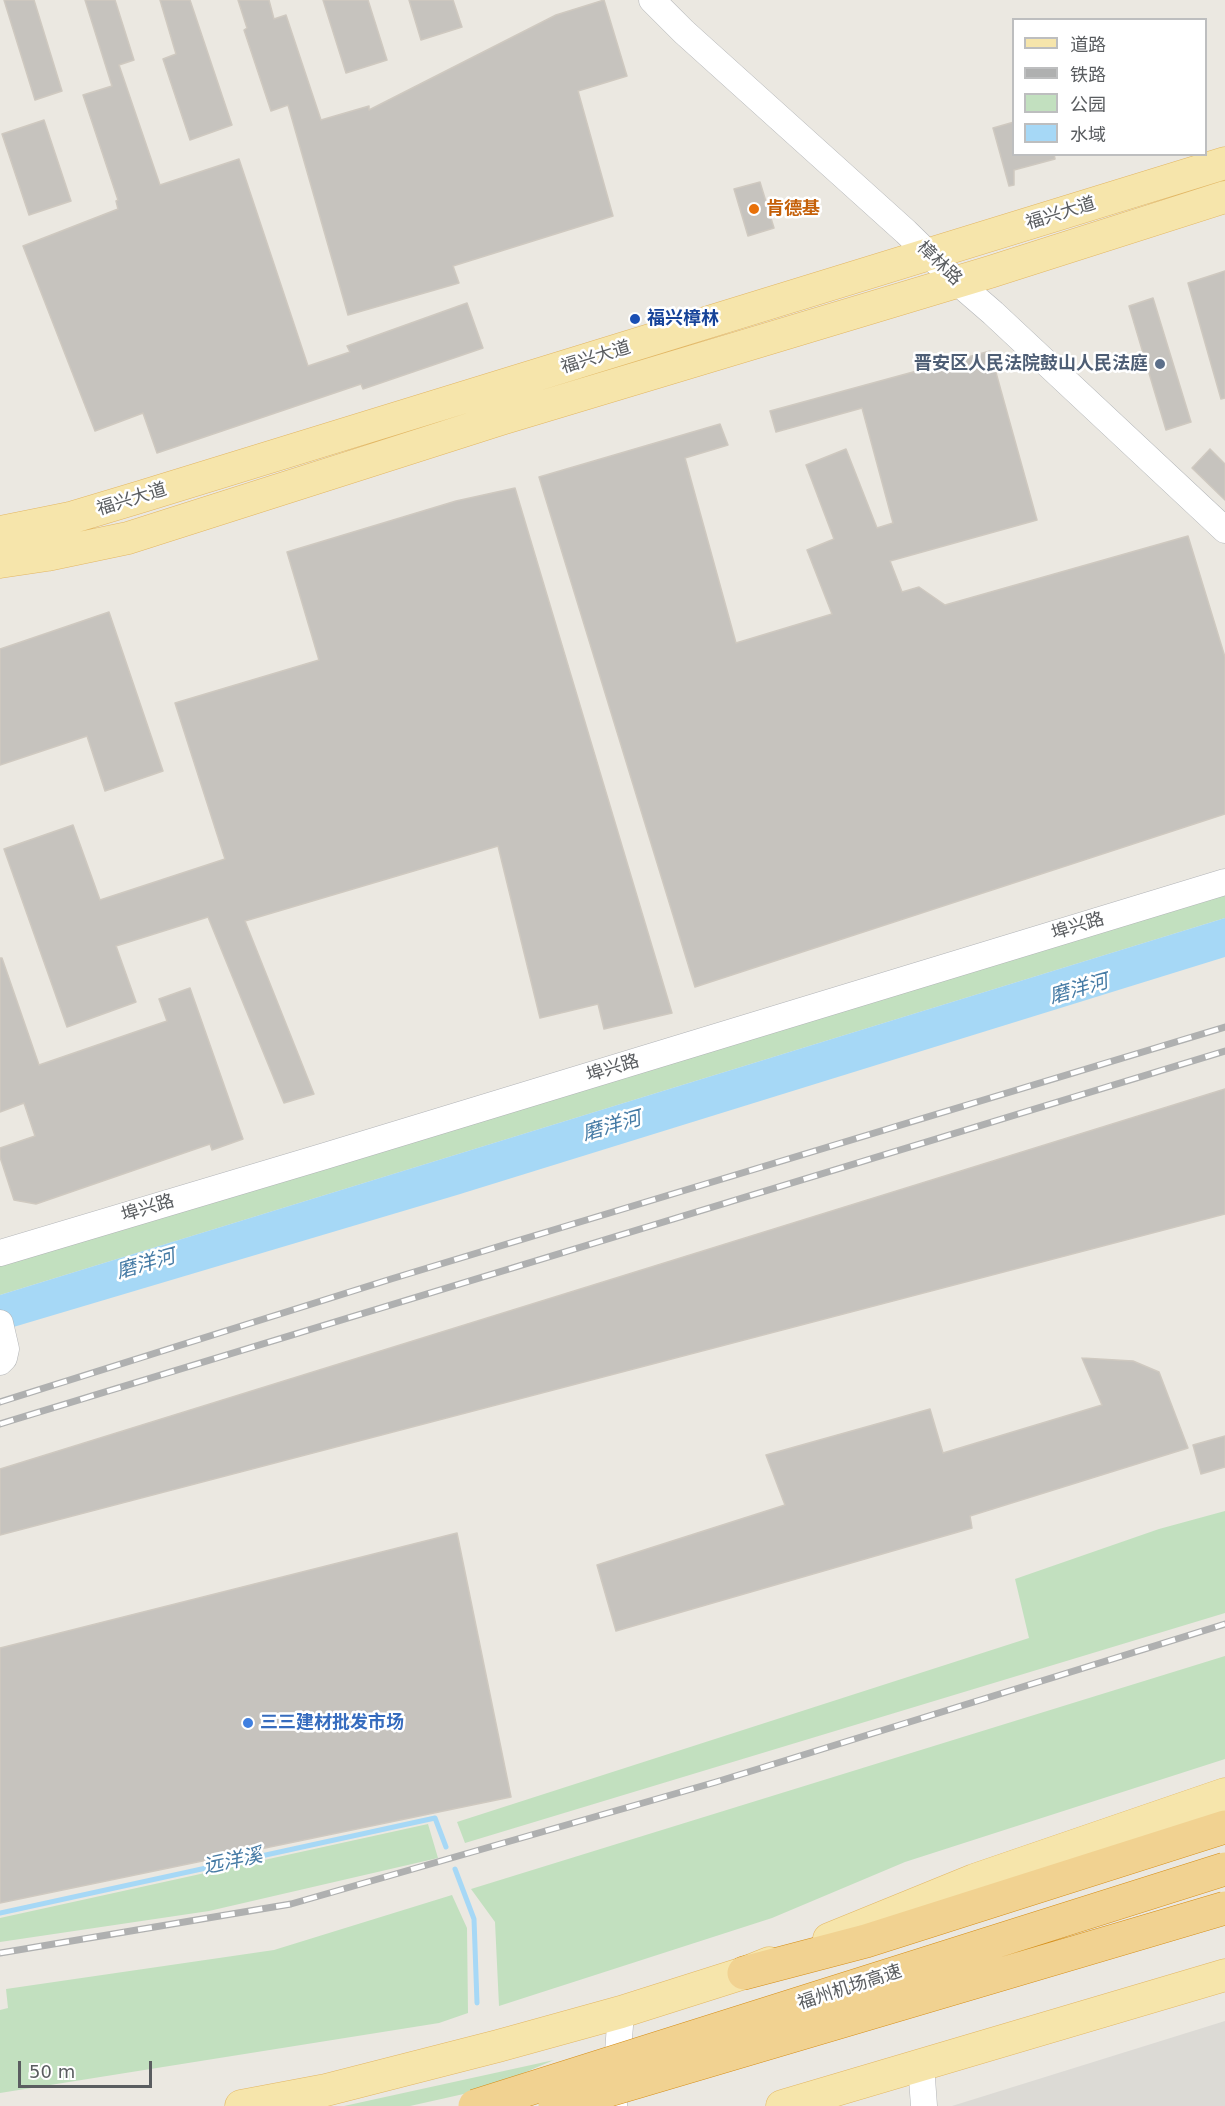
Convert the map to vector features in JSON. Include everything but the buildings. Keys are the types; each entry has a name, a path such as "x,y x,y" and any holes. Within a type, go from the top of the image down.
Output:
{"highway":[{"path":"744,1973 866,1941 1225,1827"},
{"name":"福州机场高速","path":"475,2106 1225,1869"},
{"name":"福州机场高速","path":"555,2106 1225,1908"}],"main road":[{"name":"福兴大道","path":"0,532 70,518 1225,163"},
{"name":"福兴大道","path":"0,562 128,538 501,419 1225,197"},
{"path":"242,2106 326,2090 621,2012 744,1973 974,1880 1225,1794"},
{"path":"782,2106 1225,1975"}],"street":[{"name":"樟林路","path":"651,0 931,255 956,281 1225,531"},
{"name":"埠兴路","path":"0,1253 288,1168 1225,882"},
{"path":"614,2106 621,2012"},
{"path":"921,2065 924,2106"}],"shaded area":[{"path":"1225,2021 1225,2106 952,2106"}],"green space":[{"path":"1225,887 1225,918 0,1295 0,1257"},
{"path":"1225,1511 1225,1613 465,1843 457,1822 1029,1638 1015,1579 1159,1529"},
{"path":"1225,1656 1225,1759 905,1862 772,1918 499,2006 495,1922 471,1889"},
{"path":"428,1824 438,1858 209,1911 0,1942 0,1918"},
{"path":"452,1895 467,1928 468,2013 439,2023 0,2093 0,2010 8,2008 6,1989 274,1950"},
{"path":"554,2060 486,2089 410,2106 344,2106"}],"water":[{"name":"磨洋河","path":"1225,918 1225,957 457,1195 0,1331 0,1295"}],"waterway":[{"name":"远洋溪","path":"0,1913 435,1818 446,1847"},
{"name":"远洋溪","path":"455,1869 474,1919 477,2003"}],"railway":[{"path":"0,1402 391,1279 1225,1027"},
{"path":"0,1424 1225,1051"},
{"path":"0,1953 291,1904 716,1782 1225,1624"}],"place":[{"name":"肯德基","path":"754,209"},
{"name":"福兴樟林","path":"635,319"},
{"name":"晋安区人民法院鼓山人民法庭","path":"1160,364"},
{"name":"三三建材批发市场","path":"248,1723"}]}
